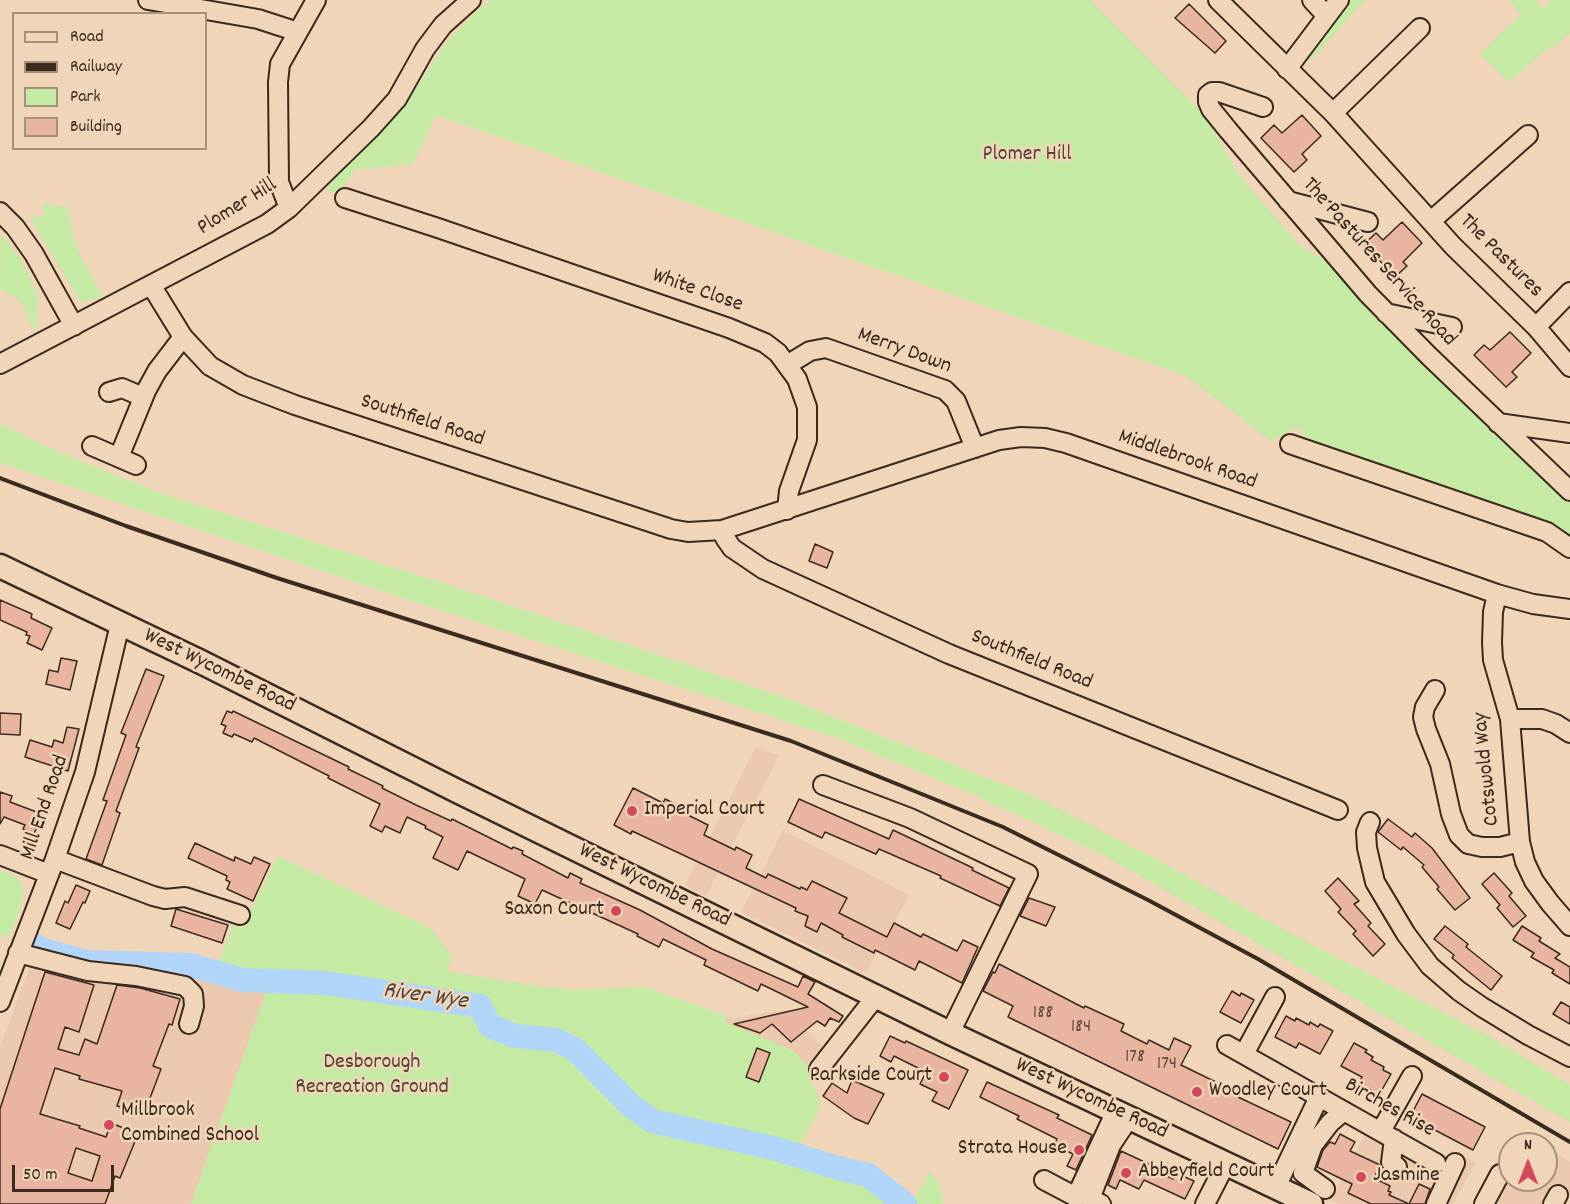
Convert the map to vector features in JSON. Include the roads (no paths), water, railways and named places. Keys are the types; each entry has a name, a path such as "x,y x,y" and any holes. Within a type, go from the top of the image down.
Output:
{"main road":[{"name":"West Wycombe Road","path":"0,566 201,662 457,791 877,995 950,1033 1226,1163 1279,1194 1318,1196"}],"street":[{"path":"148,0 258,19 298,32"},
{"path":"289,207 279,182 278,82 280,64 316,0"},
{"name":"Plomer Hill","path":"0,364 267,224 289,207 397,99 425,50 443,25 471,0"},
{"name":"The Pastures","path":"1218,0 1333,113 1453,246 1536,327 1570,367"},
{"path":"1312,0 1326,15"},
{"path":"1287,69 1339,0"},
{"path":"1333,113 1420,28"},
{"name":"The Pastures Service Road","path":"1263,107 1220,92 1212,92 1208,95 1211,109 1386,313 1570,491"},
{"name":"The Pastures","path":"1431,221 1528,135"},
{"name":"White Close","path":"345,198 750,336 765,344 778,354 797,380 803,393 808,425 807,441 789,491 787,510"},
{"path":"1288,201 1368,222"},
{"path":"0,212 15,227 34,254 74,326"},
{"name":"Southfield Road","path":"151,285 183,337 210,366 243,385 295,405 671,529 688,532 722,530 787,510"},
{"name":"The Pastures","path":"1536,327 1570,292"},
{"path":"1386,313 1452,327"},
{"path":"118,457 157,371 183,337"},
{"name":"Merry Down","path":"787,365 810,351 826,348 945,390 956,401 975,448"},
{"path":"109,392 122,388 140,406"},
{"path":"1498,423 1570,434"},
{"name":"Middlebrook Road","path":"787,510 975,448 1021,437 1045,438 1066,443 1497,594 1533,604 1570,609"},
{"path":"1290,444 1547,532 1570,548"},
{"path":"92,446 136,465"},
{"name":"Southfield Road","path":"722,530 732,548 763,569 939,649 1338,810"},
{"name":"Cotswold Way","path":"1497,594 1492,627 1494,660 1510,719 1520,842 1525,862 1534,881 1570,926"},
{"name":"Mill End Road","path":"0,1002 52,867 85,772 120,624"},
{"path":"1435,690 1425,707 1426,729 1440,764 1451,814 1460,835 1468,844 1482,847 1500,847 1520,842"},
{"path":"1510,719 1542,719 1570,733"},
{"path":"823,785 910,818 1028,874 950,1033"},
{"path":"1370,822 1366,832 1367,848 1376,882 1406,934 1430,966 1482,1007 1570,1057"},
{"path":"0,855 52,867 165,899 185,897 240,915"},
{"path":"18,953 88,971 136,976 185,986 193,994 194,1006 189,1024"},
{"path":"819,1069 877,995"},
{"path":"1244,1054 1275,997"},
{"name":"Birches Rise","path":"1227,1045 1436,1163"},
{"path":"1397,1167 1391,1162 1387,1135 1412,1076"},
{"name":"Birches Rise","path":"1279,1194 1319,1097"},
{"path":"1318,1196 1303,1173 1312,1145 1330,1123 1344,1111"},
{"path":"1044,1180 1076,1197 1123,1114"},
{"path":"1101,1204 1090,1199 1123,1114"},
{"path":"1205,1204 1226,1163"},
{"path":"1436,1204 1455,1163"},
{"path":"1484,1204 1498,1178"}],"waterway":[{"name":"River Wye","path":"33,944 43,950 88,962 191,965 242,980 325,983 480,1006 490,1026 515,1036 556,1040 576,1050 630,1105 652,1121 773,1148 868,1175 905,1204"}],"railway":[{"path":"0,478 126,526 277,578 791,741 1003,827 1148,900 1258,959 1570,1142"}],"place":[{"name":"Imperial Court","path":"632,811"},
{"name":"Saxon Court","path":"616,911"},
{"name":"Parkside Court","path":"944,1077"},
{"name":"Woodley Court","path":"1197,1092"},
{"name":"Millbrook Combined School","path":"109,1125"},
{"name":"Strata House","path":"1079,1150"},
{"name":"Abbeyfield Court","path":"1126,1173"},
{"name":"Jasmine","path":"1361,1177"}],"park label":[{"name":"Desborough Recreation Ground","path":"372,1076"}]}
